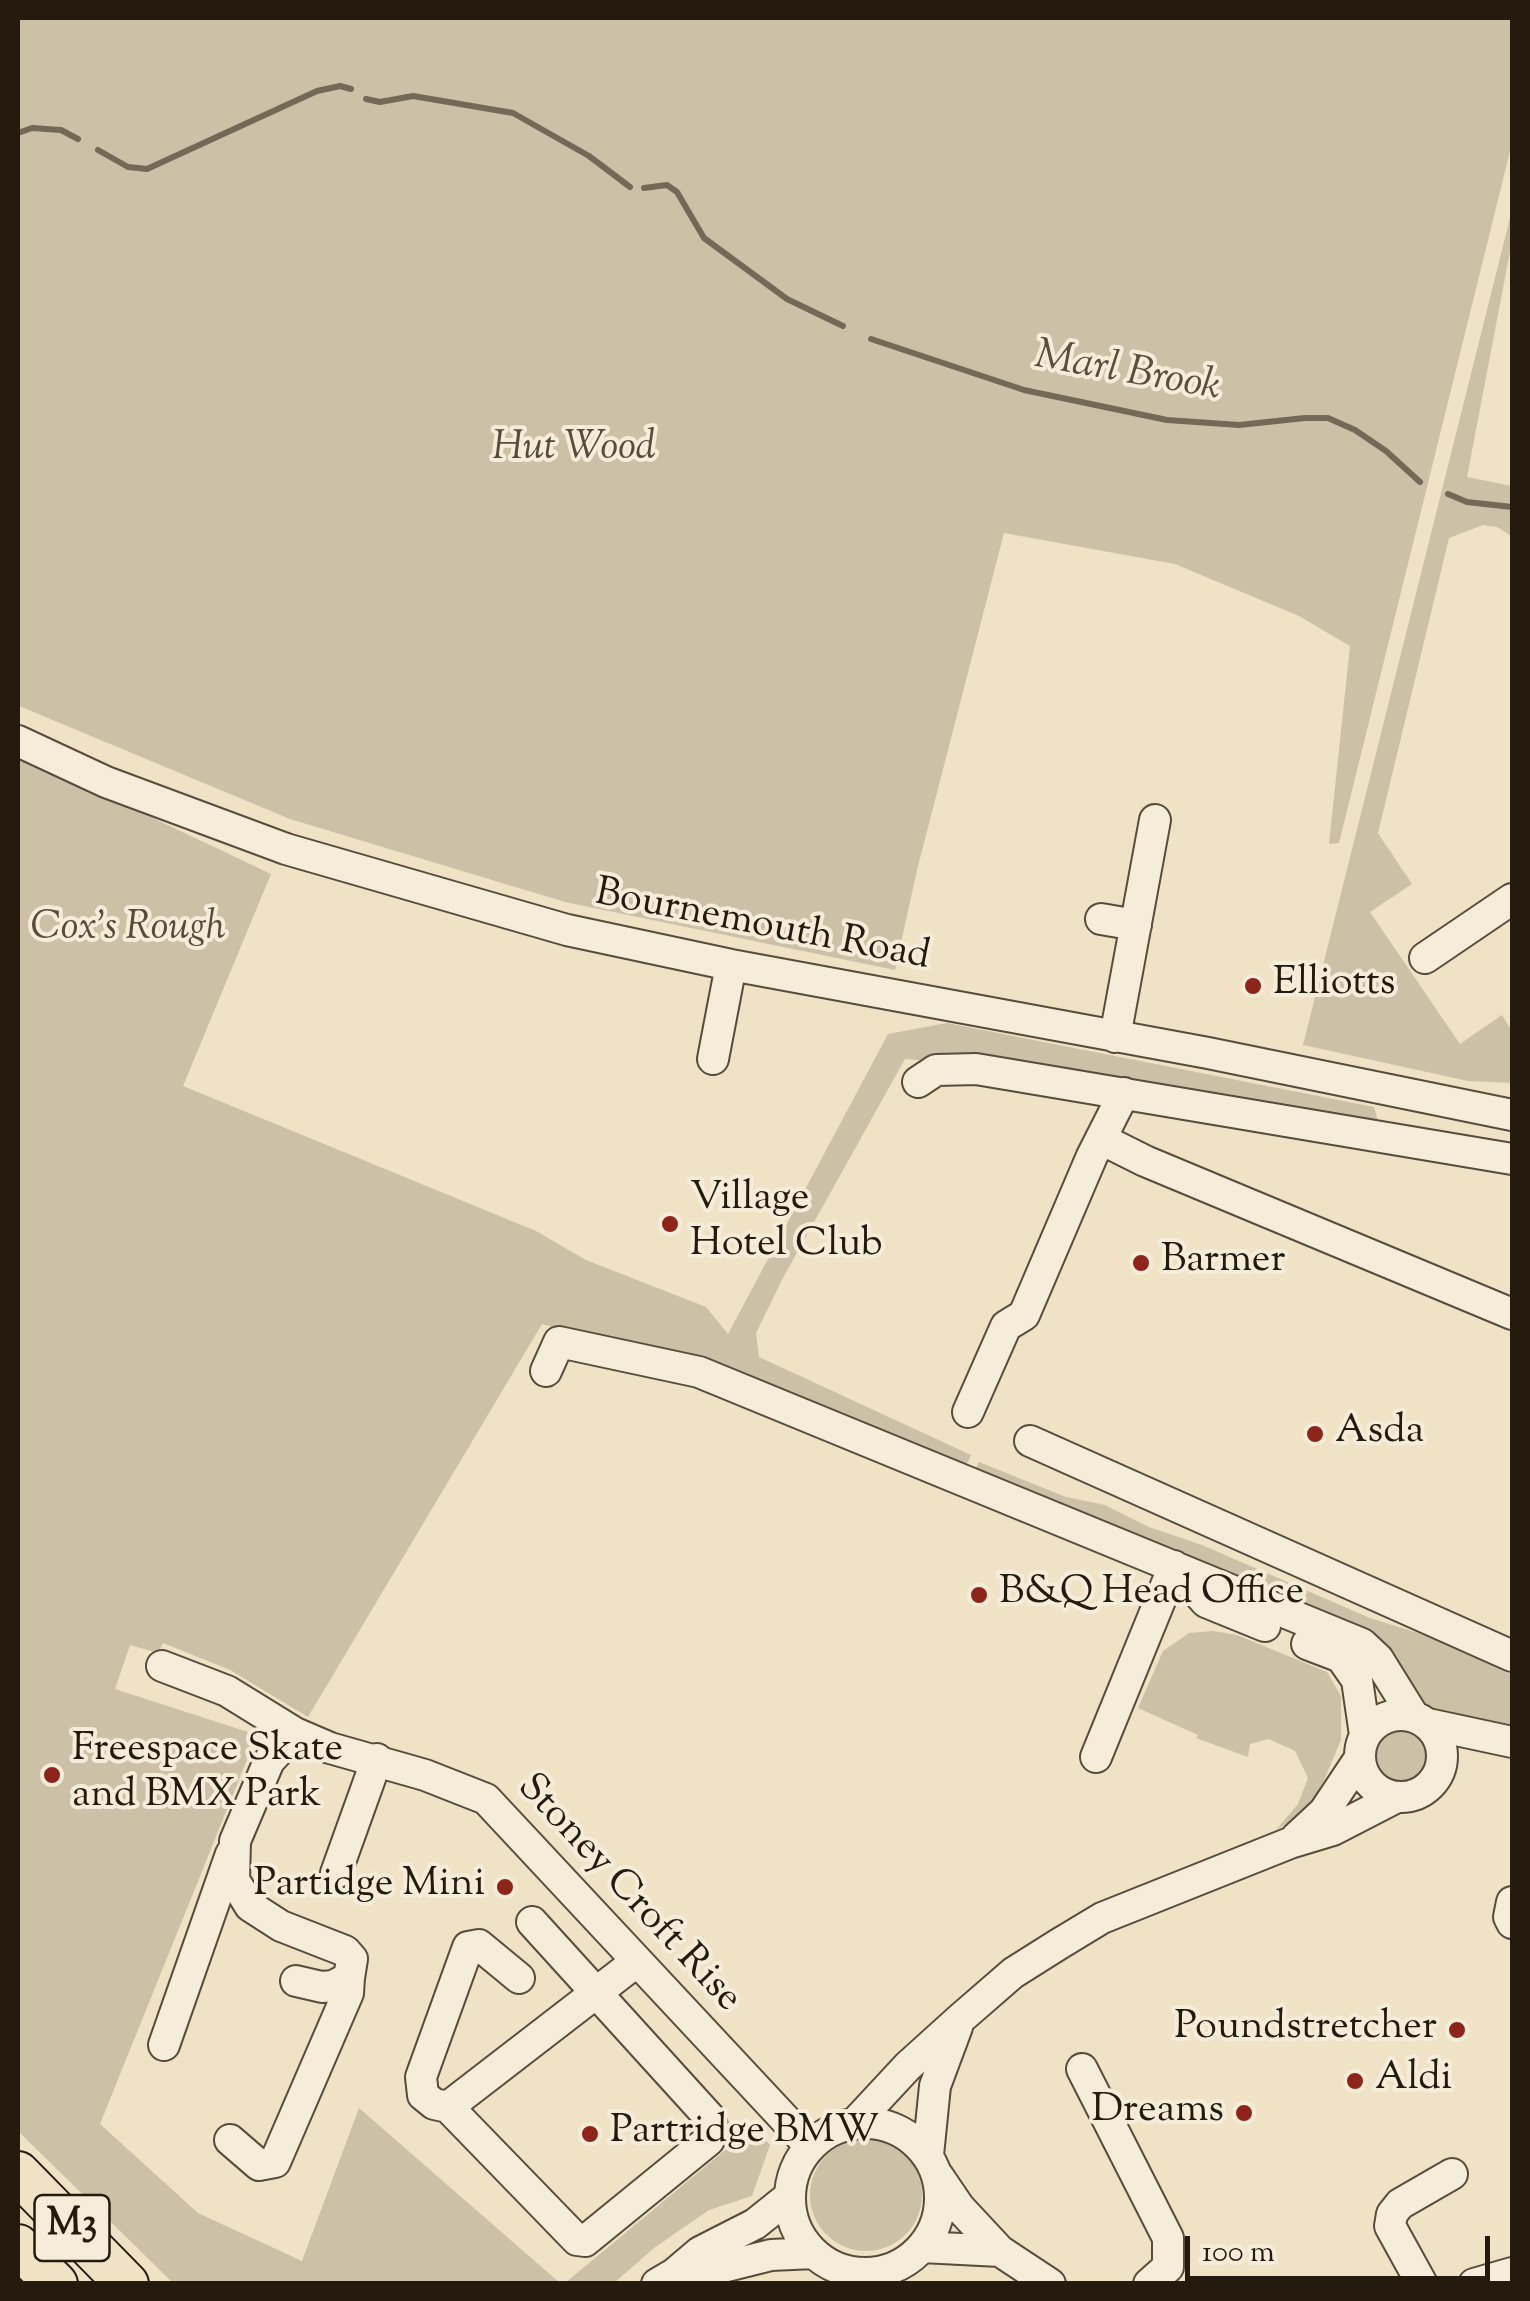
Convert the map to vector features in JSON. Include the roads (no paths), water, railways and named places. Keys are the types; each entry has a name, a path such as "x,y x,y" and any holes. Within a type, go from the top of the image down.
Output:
{"highway":[{"name":"M3","path":"18,2173 127,2284"},
{"name":"M3","path":"18,2246 56,2284"}],"street":[{"name":"Bournemouth Road","path":"18,741 106,782 286,849 567,930 1512,1115"},
{"path":"1115,1037 1155,820"},
{"path":"1425,958 1512,899"},
{"path":"1101,919 1136,925"},
{"path":"712,1059 732,965"},
{"path":"918,1082 936,1070 952,1067 1512,1158"},
{"path":"968,1412 1006,1326 1024,1315 1124,1093"},
{"path":"1101,1138 1158,1166 1512,1314"},
{"path":"546,1371 559,1342 698,1372 1362,1644 1378,1659 1440,1743 1442,1765 1430,1787 1408,1798 1395,1798 1333,1830 1290,1843 1102,1918 1013,1974 908,2066 855,2122"},
{"path":"1030,1441 1512,1656"},
{"path":"1174,1566 1206,1602 1341,1658 1358,1680 1362,1772 1370,1784 1395,1798"},
{"path":"1096,1757 1174,1566"},
{"name":"Stoney Croft Rise","path":"162,1666 228,1690 294,1733 330,1748 377,1759 468,1790 486,1800 810,2146"},
{"path":"1290,1843 1324,1812 1362,1746 1387,1717 1421,1720 1512,1746"},
{"path":"164,2045 235,1842 270,1761 294,1733"},
{"path":"1442,1765 1512,1746"},
{"path":"336,1873 372,1797 377,1759"},
{"path":"230,2140 259,2165 275,2162 348,1994 352,1959 345,1951 281,1926 250,1906 234,1880 235,1842"},
{"path":"1512,1902 1512,1923"},
{"path":"519,1978 479,1945 468,1947 421,2078 423,2095 434,2104 448,2107 577,2240 586,2241 710,2140 713,2130 710,2118 532,1922"},
{"path":"448,2107 636,1962"},
{"path":"296,1982 322,1987 349,1978"},
{"path":"960,2019 934,2086 932,2164 941,2199 936,2225 922,2247 889,2276 872,2273 853,2278 814,2253 797,2227 790,2196 792,2178 810,2146 830,2130 855,2122 876,2123 896,2128 914,2140 932,2164 959,2207 1000,2251 1050,2284"},
{"path":"1082,2069 1168,2238 1168,2267 1148,2284"},
{"path":"1422,2284 1390,2226 1392,2214 1400,2204 1452,2174"},
{"path":"666,2279 700,2252 755,2224 790,2196"},
{"path":"922,2247 1000,2251"},
{"path":"666,2279 771,2255 814,2253"},
{"path":"1474,2284 1512,2273"}],"waterway":[{"name":"Marl Brook","path":"98,150 128,167 147,169 317,91 340,86 351,89"},
{"name":"Marl Brook","path":"366,99 380,102 413,96 513,113 589,156 630,187"},
{"name":"Marl Brook","path":"18,133 32,128 61,130 78,139"},
{"name":"Marl Brook","path":"644,188 667,185 677,192 704,238 787,299 843,326"},
{"name":"Marl Brook","path":"871,339 1024,390 1167,420 1239,425 1328,418 1386,451 1420,482"},
{"name":"Marl Brook","path":"1448,494 1467,502 1512,507"}],"place":[{"name":"Elliotts","path":"1253,986"},
{"name":"Village Hotel Club","path":"670,1224"},
{"name":"Barmer","path":"1141,1263"},
{"name":"Asda","path":"1315,1434"},
{"name":"B&Q Head Office","path":"979,1595"},
{"name":"Freespace Skate and BMX Park","path":"52,1775"},
{"name":"Partidge Mini","path":"505,1887"},
{"name":"Poundstretcher","path":"1457,2030"},
{"name":"Aldi","path":"1355,2081"},
{"name":"Dreams","path":"1244,2113"},
{"name":"Partridge BMW","path":"590,2134"}],"park label":[{"name":"Hut Wood","path":"574,451"},
{"name":"Cox's Rough","path":"128,931"}]}
